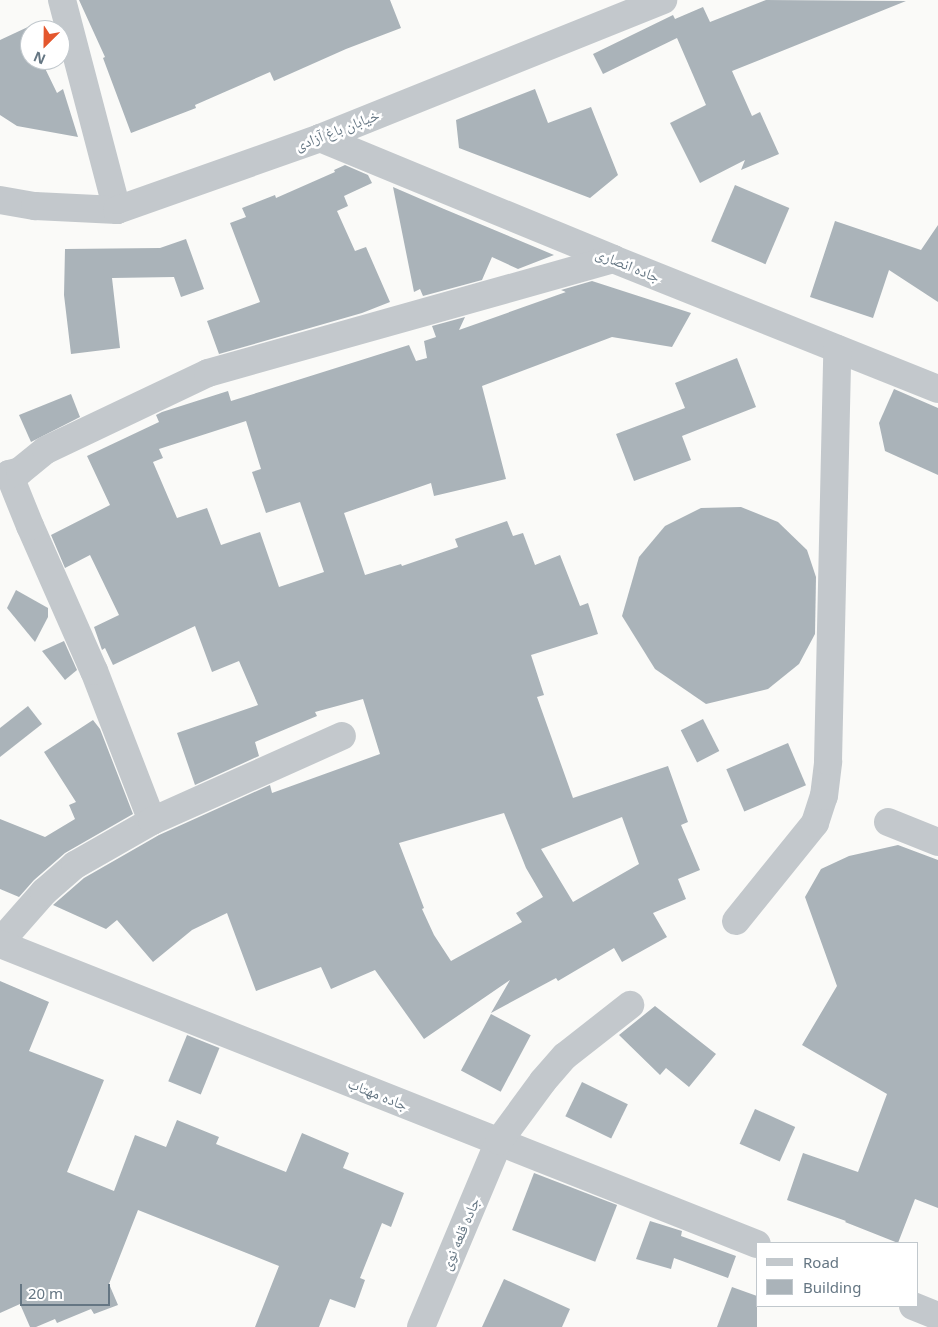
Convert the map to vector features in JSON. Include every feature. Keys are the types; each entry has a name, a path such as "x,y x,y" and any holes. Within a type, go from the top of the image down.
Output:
{"street":[{"path":"62,0 117,210"},
{"name":"خیابان باغ آزادی","path":"0,200 35,206 117,210 320,138 663,0"},
{"name":"جاده انصاری","path":"320,138 613,259 938,389"},
{"path":"152,821 94,671 9,474 20,471 46,450 208,373 613,259"},
{"path":"736,921 815,823 824,796 828,761 837,349"},
{"path":"0,943 44,892 75,865 152,821 342,736"},
{"path":"888,822 938,842"},
{"name":"جاده مهتاب","path":"0,943 756,1244"},
{"name":"جاده قلعه نوی","path":"422,1327 499,1141 543,1081 565,1056 630,1005"},
{"path":"916,1307 938,1316"}],"building":[{"path":"79,0 390,0 401,28 346,49 274,81 270,72 195,105 196,108 131,133 103,58 105,57"},
{"path":"766,0 906,1 732,71 752,116 760,112 779,154 741,170 745,160 700,183 670,123 706,105 677,38 603,74 593,54 673,15 675,19 703,7 710,22"},
{"path":"20,31 20,70 46,70 57,93 63,89 78,137 17,126 0,115 0,40"},
{"path":"535,89 548,123 591,107 618,175 590,198 459,148 456,120"},
{"path":"345,165 368,175 372,183 344,196 348,206 337,211 355,251 366,247 390,302 362,313 219,354 207,321 260,302 230,223 246,217 242,208 275,195 276,198 335,172 334,170"},
{"path":"735,185 789,208 765,264 711,241"},
{"path":"393,187 554,255 518,269 492,257 482,280 423,296 420,289 414,292"},
{"path":"835,221 921,250 938,225 938,302 889,270 873,318 810,297"},
{"path":"186,239 204,289 181,297 174,277 112,278 120,348 71,354 64,295 65,249 160,248"},
{"path":"592,281 691,313 672,347 612,337 482,386 506,479 434,496 431,483 344,513 365,575 401,564 402,566 458,547 455,539 507,521 513,536 523,533 535,565 560,555 580,606 588,603 598,634 531,655 544,695 537,697 573,798 668,766 688,822 681,825 700,870 678,879 686,899 653,913 667,937 622,962 614,948 558,981 556,978 491,1013 510,980 424,1039 375,970 331,989 321,967 256,991 227,913 192,930 153,962 117,920 106,929 53,905 84,878 159,835 270,785 272,793 380,754 363,699 315,712 317,716 255,742 259,756 195,785 177,733 258,705 239,661 212,672 195,626 113,665 105,648 102,650 94,627 119,615 90,555 65,568 51,535 110,505 87,456 159,422 156,415 162,412 228,391 231,401 409,345 416,361 427,358 424,341 436,337 432,326 465,317 459,330 566,292 561,290","holes":["246,421 261,469 252,472 266,513 300,502 324,572 279,587 260,532 221,545 207,508 177,518 153,462 163,458 159,449","504,813 526,868 543,897 516,913 522,922 451,961 434,935 422,909 424,908 399,843","622,817 639,864 573,902 541,849"]},
{"path":"737,358 756,407 682,436 691,460 634,481 616,434 685,408 675,383"},
{"path":"894,389 938,408 938,475 885,451 879,423"},
{"path":"71,394 80,417 31,442 19,415"},
{"path":"741,507 778,522 807,550 816,577 815,634 799,664 768,689 706,704 655,669 622,616 639,557 665,526 701,508"},
{"path":"16,590 48,608 48,617 35,642 7,608"},
{"path":"64,641 77,670 65,680 42,651"},
{"path":"28,706 42,724 0,757 0,728"},
{"path":"703,719 719,751 697,762 681,730"},
{"path":"93,720 100,729 133,814 65,853 34,880 19,897 0,889 0,819 45,837 75,819 69,805 76,802 44,752"},
{"path":"788,743 806,785 744,812 726,769"},
{"path":"898,845 938,860 938,1208 915,1199 898,1242 787,1200 803,1153 858,1172 887,1094 802,1045 837,986 805,897 821,869 849,856"},
{"path":"0,981 49,1002 29,1051 104,1080 67,1172 114,1191 135,1135 166,1147 177,1120 219,1137 216,1144 286,1172 302,1133 349,1153 343,1168 404,1193 391,1227 382,1223 360,1278 365,1280 355,1308 330,1299 319,1327 255,1327 279,1266 138,1210 109,1284 118,1305 94,1314 91,1309 57,1323 55,1319 36,1327 30,1327 20,1304 0,1313"},
{"path":"655,1006 716,1054 689,1087 666,1068 660,1075 619,1035"},
{"path":"491,1014 531,1035 501,1092 461,1071"},
{"path":"187,1035 219,1048 201,1094 168,1081"},
{"path":"582,1082 628,1104 611,1139 565,1116"},
{"path":"755,1109 795,1127 780,1162 740,1144"},
{"path":"534,1173 617,1205 595,1262 512,1230"},
{"path":"650,1221 682,1231 681,1236 736,1256 728,1278 674,1258 671,1269 636,1259"},
{"path":"504,1279 570,1309 562,1327 482,1327"},
{"path":"732,1287 756,1296 757,1327 717,1327"}]}
